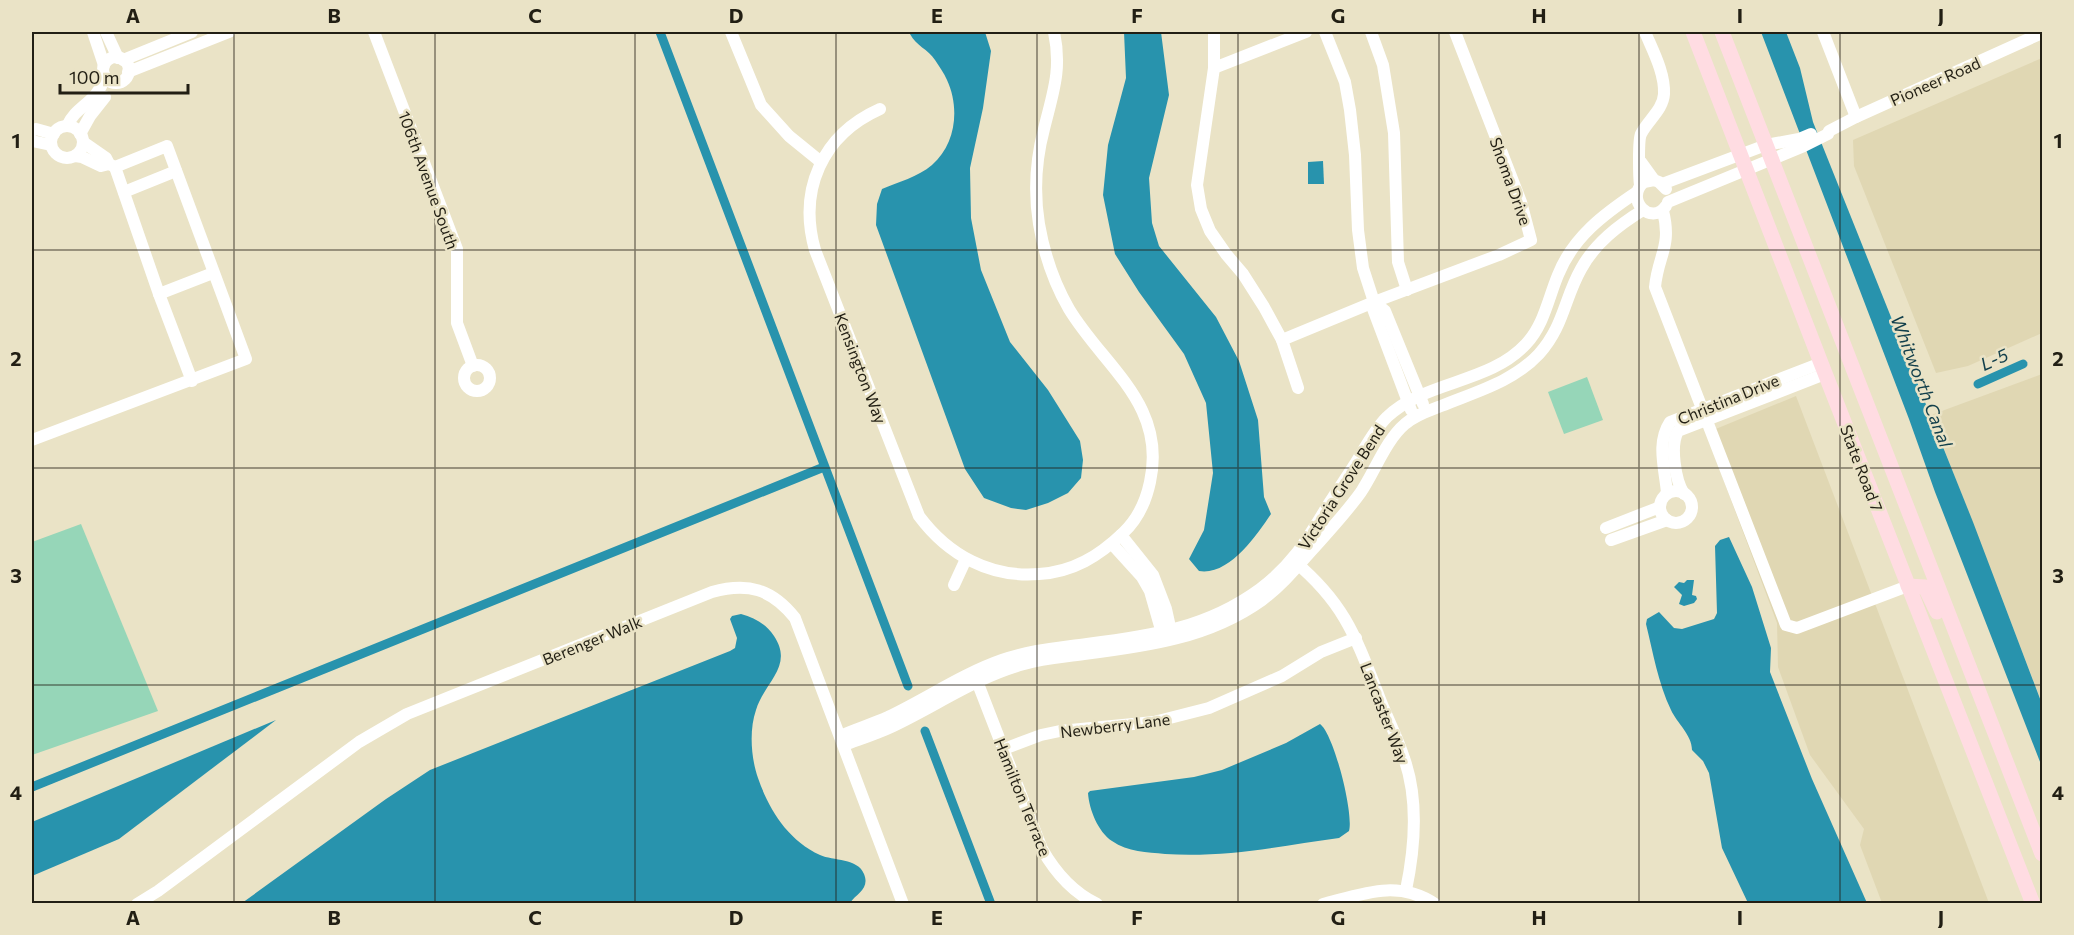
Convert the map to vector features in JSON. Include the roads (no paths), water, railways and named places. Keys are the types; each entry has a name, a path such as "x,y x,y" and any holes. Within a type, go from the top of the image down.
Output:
{"main road":[{"name":"State Road 7","path":"1693,32 2033,903"},
{"name":"State Road 7","path":"1722,32 2043,854"},
{"path":"1863,471 1878,492 1889,519 1897,526 1914,526"},
{"path":"1908,586 1925,587 1968,691 1989,718"}],"street":[{"path":"67,126 74,114 92,101 108,75 93,32"},
{"path":"106,32 120,59 127,65 128,72 124,80 108,75"},
{"path":"75,156 82,148 82,138 108,75 109,59 120,59 192,32"},
{"path":"128,72 229,32"},
{"name":"106th Avenue South","path":"374,32 457,249 457,323 473,366"},
{"path":"731,32 761,105 789,136 821,162"},
{"name":"Kensington Way","path":"880,110 848,129 821,162 811,190 809,220 815,250 919,516 940,540 966,559 981,566 1013,574 1045,574 1077,566 1092,559 1116,539 1137,516 1149,488 1153,458 1149,428 1138,400 1068,308 1043,243 1039,221 1037,175 1043,130 1058,78 1054,32"},
{"path":"1214,32 1214,68 1197,185 1201,209 1210,231 1243,274 1282,340 1298,388"},
{"path":"1214,68 1306,32"},
{"path":"1325,32 1345,82 1350,110 1355,155 1358,230 1363,268 1374,302 1373,309 1414,417"},
{"path":"1371,32 1383,65 1394,133 1398,262 1407,290"},
{"name":"Shoma Drive","path":"1282,340 1374,302 1499,255 1531,240 1521,202 1455,32"},
{"path":"1645,32 1664,79 1664,96 1662,104 1640,135 1638,147 1641,162 1637,201 1657,209"},
{"path":"1823,32 1856,117"},
{"name":"Pioneer Road","path":"1768,152 1801,142 2043,33"},
{"path":"32,141 52,139 62,127 67,126 77,130 82,138 112,166 124,192 192,381"},
{"path":"32,131 36,129 52,139 55,153 60,157 82,157 101,166 112,166 166,146 246,359 32,440"},
{"path":"1639,188 1644,182 1658,182 1741,154 1768,152"},
{"name":"Victoria Grove Bend","path":"842,740 976,676 1003,660 1046,649 1168,636 1240,602 1296,563 1341,520 1376,467 1388,444 1396,433 1414,417 1499,383 1537,357 1555,333 1573,287 1587,260 1607,237 1657,209 1747,169 1768,152"},
{"path":"1641,162 1667,191 1657,209 1657,224 1667,232 1665,253 1656,273 1655,287 1786,625 1797,628 1908,586"},
{"path":"124,192 176,171"},
{"name":"Victoria Grove Bend","path":"1296,563 1377,429 1387,417 1420,397 1494,368 1526,345 1538,328 1565,258 1593,224 1639,188"},
{"path":"159,294 213,273"},
{"path":"1374,302 1384,309 1426,412"},
{"name":"Christina Drive","path":"1667,493 1661,442 1670,422 1705,414 1823,369"},
{"name":"Christina Drive","path":"1684,494 1678,480 1674,437 1678,430 1705,414"},
{"path":"1672,491 1684,494 1689,500 1690,514 1680,524 1673,524 1666,520 1660,507 1661,501 1667,493 1672,491"},
{"path":"1660,507 1608,534 1666,520"},
{"path":"1116,539 1142,576 1168,636"},
{"path":"954,585 966,559"},
{"name":"Lancaster Way","path":"1296,563 1331,596 1349,624 1405,759 1410,781 1414,825 1406,890"},
{"name":"Berenger Walk","path":"137,903 158,891 359,742 407,714 725,588 751,588 765,593 778,600 795,618 903,903"},
{"name":"Newberry Lane","path":"1004,749 1051,733 1154,722 1209,708 1282,676 1321,652 1356,638"},
{"name":"Hamilton Terrace","path":"976,676 1042,849 1069,885 1097,903"},
{"path":"1323,903 1375,891 1406,890 1435,903"}],"water":[{"path":"916,32 985,32 991,51 983,108 970,168 971,218 981,270 1010,342 1048,390 1080,441 1083,460 1081,478 1068,493 1026,510 1011,508 984,498 965,469 876,225 877,204 882,189 914,176 932,165 946,147 951,136 954,102 951,91 932,56 915,42 910,34"},
{"path":"1124,32 1161,32 1169,95 1149,178 1152,223 1159,246 1216,317 1239,361 1258,420 1264,497 1271,514 1241,553 1221,567 1210,571 1199,571 1189,559 1204,530 1213,473 1206,403 1184,354 1139,292 1115,254 1103,195 1108,145 1126,78"},
{"path":"1761,32 1786,32 1800,68 1813,122 1973,522 2042,704 2042,767 1935,492"},
{"path":"1323,161 1324,184 1308,184 1308,162"},
{"path":"1729,537 1752,587 1771,648 1770,672 1812,779 1867,903 1748,903 1722,848 1709,773 1703,761 1692,750 1690,739 1666,700 1656,667 1646,624 1647,619 1659,612 1674,628 1682,629 1714,619 1717,613 1715,546 1720,540"},
{"path":"1687,580 1694,580 1692,595 1697,599 1694,603 1684,606 1679,604 1682,595 1674,587 1679,582 1684,583"},
{"path":"741,614 767,628 774,636 781,656 776,673 760,700 752,726 754,762 758,778 774,812 798,841 820,855 851,863 861,869 865,879 864,887 850,903 242,903 430,770 730,651 735,648 737,638 730,619 732,616"},
{"path":"276,720 119,839 32,876 32,822"},
{"path":"1320,724 1337,758 1349,809 1349,831 1339,838 1231,853 1187,855 1151,853 1118,845 1112,841 1102,832 1092,813 1088,793 1090,791 1194,777 1222,770 1286,743"}],"waterway":[{"path":"660,32 908,686"},
{"name":"L-5","path":"1978,384 2023,364"},
{"path":"32,787 824,467"},
{"path":"925,731 991,904"}],"water label":[{"name":"Whitworth Canal","path":"1922,381"}]}
